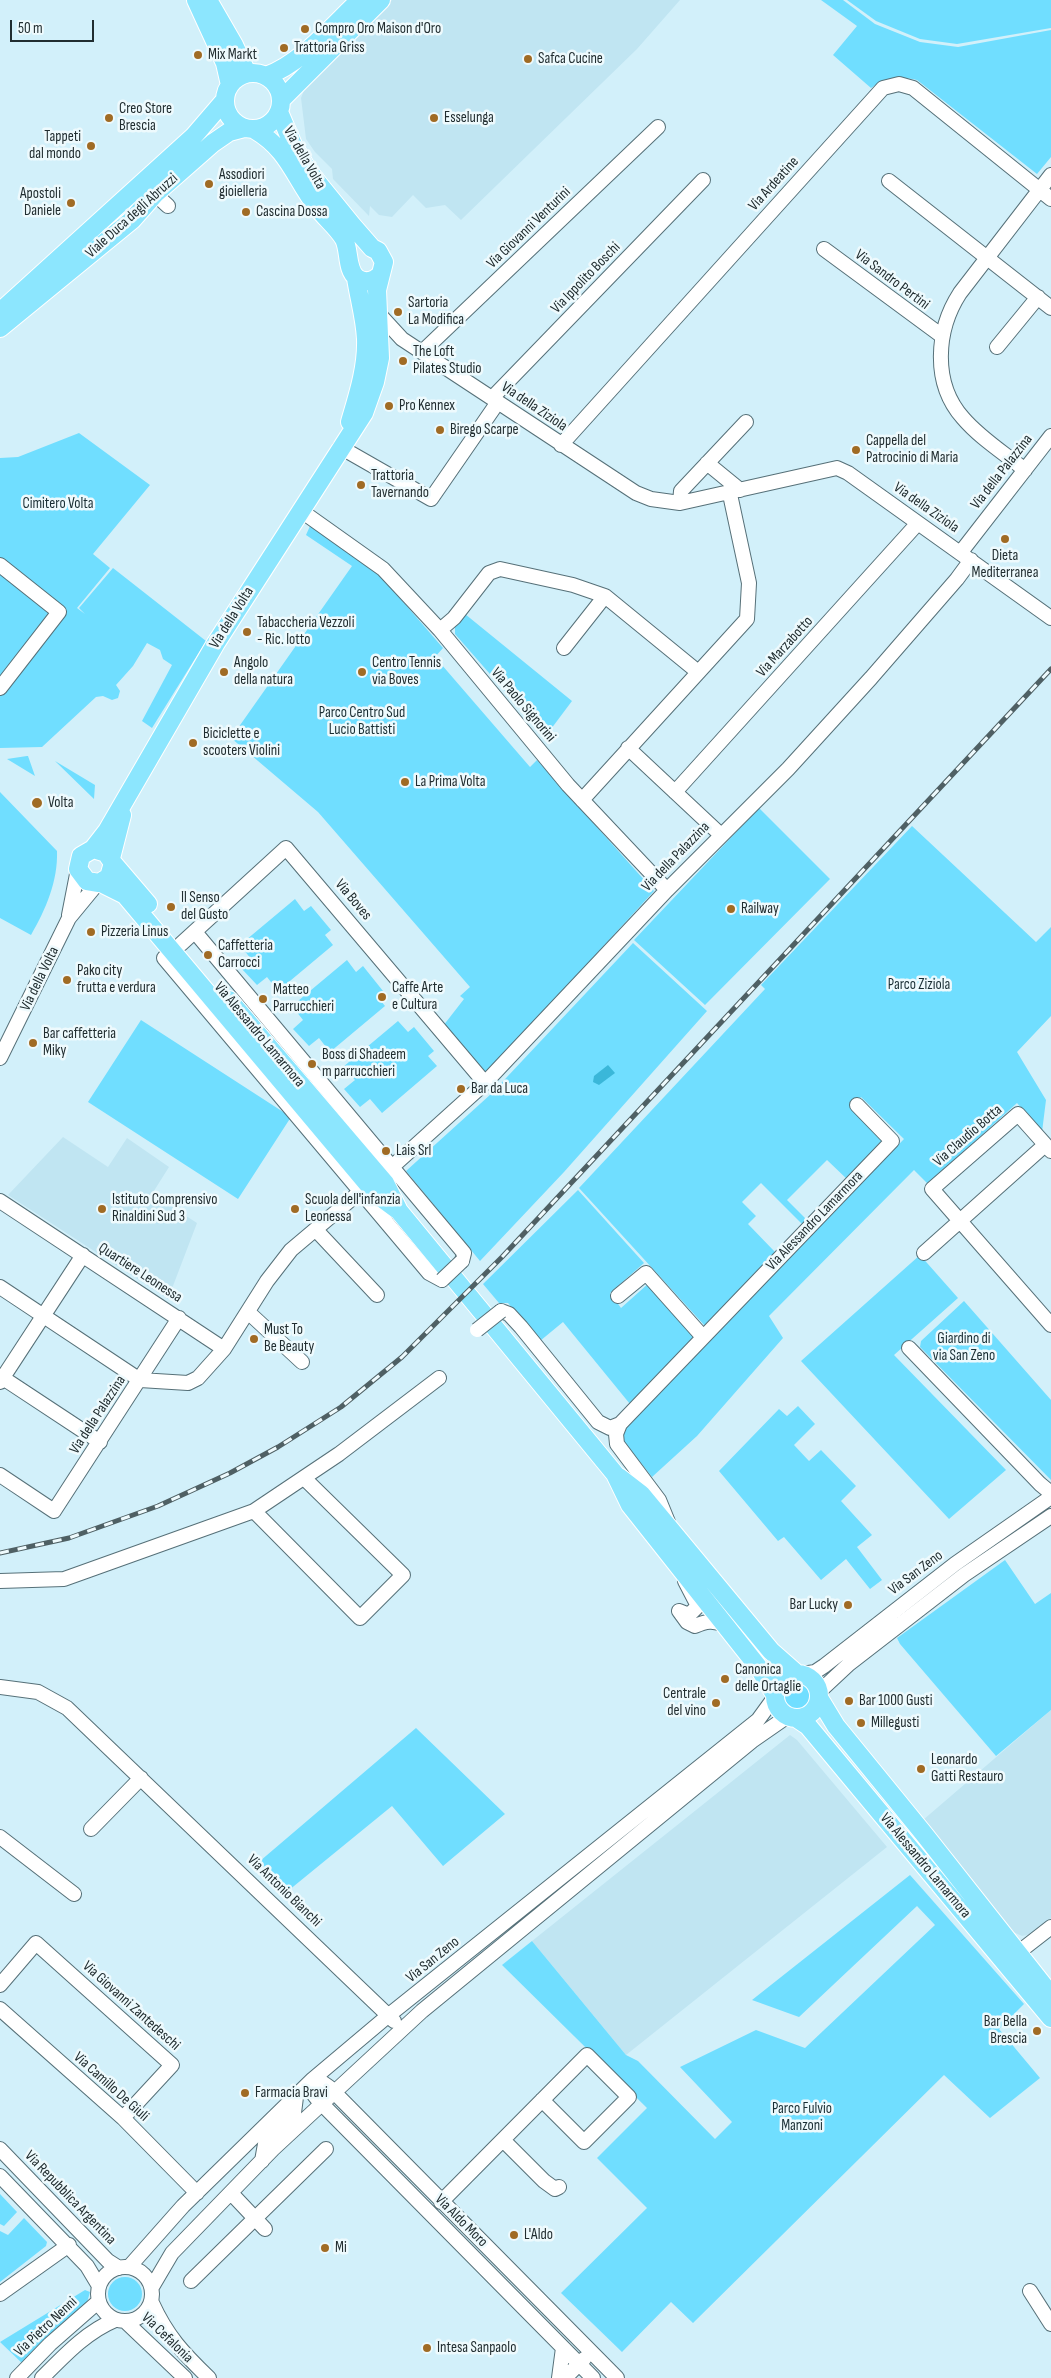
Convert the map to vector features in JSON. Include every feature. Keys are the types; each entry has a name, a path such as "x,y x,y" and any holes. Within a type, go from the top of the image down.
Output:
{"main road":[{"name":"Via della Volta","path":"196,0 225,63 227,93 225,108 232,120 274,142 282,151 306,192 340,234 350,260 351,273 356,278 366,338 364,364 356,403 342,444"},
{"path":"208,0 234,45 247,73"},
{"path":"227,93 234,80 247,73 266,76 281,71 298,58 360,0"},
{"name":"Via della Volta","path":"250,129 267,126 280,106 380,0"},
{"name":"Via della Volta","path":"99,883 109,877 105,855 126,800 216,643 342,444 364,413 372,394 380,358 377,290 384,262 382,256 372,248 324,193 309,172 293,145 280,106 277,86 266,76"},
{"name":"Viale Duca degli Abruzzi","path":"0,312 193,137 227,93"},
{"name":"Viale Duca degli Abruzzi","path":"0,328 132,220 162,200 213,143 229,132 250,129"},
{"path":"350,260 356,250 366,247 372,248"},
{"path":"356,278 366,282 377,278 381,274"},
{"name":"Via della Volta","path":"78,869 81,856 105,855"},
{"name":"Via Alessandro Lamarmora","path":"105,855 176,947"},
{"path":"78,869 83,878 99,883"},
{"name":"Via Alessandro Lamarmora","path":"99,883 125,894 176,947 385,1183 399,1212 614,1474 630,1505 759,1668 774,1696"},
{"name":"Via Alessandro Lamarmora","path":"614,1474 641,1494 771,1651 799,1674"},
{"path":"799,1674 815,1682 819,1695 814,1711 803,1718 792,1717 778,1709 774,1696 781,1679 799,1674"},
{"name":"Via Alessandro Lamarmora","path":"819,1695 836,1726 1012,1958 1051,2018"},
{"name":"Via Alessandro Lamarmora","path":"792,1717 808,1726 1012,1958 1051,1995"}],"street":[{"name":"Via Ardeatine","path":"561,445 883,88 899,84 913,88 1039,190"},
{"name":"Via Giovanni Venturini","path":"422,352 658,128"},
{"name":"Via Sandro Pertini","path":"1025,470 973,428 962,417 952,402 941,361 942,336 951,307 1051,175"},
{"name":"Via Ippolito Boschi","path":"342,444 431,499 495,400 703,180"},
{"path":"889,181 1051,308"},
{"path":"1039,190 1051,199"},
{"name":"Via Sandro Pertini","path":"824,249 942,336"},
{"path":"997,347 1038,297"},
{"path":"360,303 369,310 371,329 380,335 402,339"},
{"path":"379,314 402,339"},
{"name":"Via della Ziziola","path":"402,339 561,445 636,493 651,500 680,503 736,494 836,468 848,473 1051,618"},
{"path":"680,503 681,491 746,422"},
{"name":"Via della Palazzina","path":"393,1166 485,1083 667,890 788,769 871,678 957,579 966,556 1025,470 1051,436"},
{"path":"582,800 747,619 749,583 738,531 736,494 707,463"},
{"name":"Via Paolo Signorini","path":"300,510 383,569 440,630 582,800 667,890"},
{"name":"Via Marzabotto","path":"675,792 918,523"},
{"path":"0,566 59,612 0,688"},
{"path":"440,630 454,618 489,573 500,569 573,585 605,596 698,672"},
{"path":"564,648 605,596"},
{"path":"628,748 721,835"},
{"name":"Via Boves","path":"176,947 195,932 286,848 485,1083"},
{"name":"Via della Volta","path":"69,918 78,869"},
{"name":"Via della Volta","path":"0,1058 69,918 99,883"},
{"name":"Via Alessandro Lamarmora","path":"176,947 164,958 429,1273 442,1280 462,1261 464,1253 195,932"},
{"name":"Via Alessandro Lamarmora","path":"671,1529 660,1500 617,1444 616,1434 620,1424 892,1141 857,1105"},
{"name":"Via Claudio Botta","path":"924,1253 1048,1148 1018,1114 932,1189 960,1222"},
{"name":"Via della Palazzina","path":"0,1475 54,1511 140,1380 188,1383 198,1378 224,1349 267,1281 291,1250 361,1191"},
{"name":"Quartiere Leonessa","path":"0,1201 224,1349"},
{"path":"960,1222 1051,1325"},
{"path":"316,1230 377,1295"},
{"name":"Quartiere Leonessa","path":"83,1255 1,1379 100,1442"},
{"path":"618,1296 646,1273 703,1337"},
{"path":"0,1287 140,1380"},
{"path":"478,1330 501,1311 509,1314 598,1422 610,1428 620,1424"},
{"path":"248,1312 302,1362"},
{"name":"Quartiere Leonessa","path":"140,1380 179,1318"},
{"path":"909,1348 1040,1484 1051,1493"},
{"path":"0,1581 64,1579 254,1511 339,1454 439,1378"},
{"path":"254,1511 360,1618 403,1575 304,1478"},
{"name":"Via San Zeno","path":"799,1674 814,1672 824,1666 955,1564 1051,1497"},
{"name":"Via San Zeno","path":"819,1695 849,1664 964,1576 1051,1516"},
{"name":"Via Alessandro Lamarmora","path":"682,1573 688,1590 698,1606 689,1615 678,1611 688,1622 695,1626 706,1621 716,1621 725,1625"},
{"name":"Via Antonio Bianchi","path":"0,1687 38,1692 68,1708 389,2015 402,2030"},
{"name":"Via San Zeno","path":"124,2267 197,2193 312,2082 389,2015 758,1720 774,1696"},
{"path":"152,2287 172,2253 262,2161 422,2011 752,1742 792,1717"},
{"path":"91,1829 141,1778"},
{"path":"0,1837 74,1894"},
{"path":"1012,1958 1051,1927"},
{"name":"Via Giovanni Zantedeschi","path":"0,1985 36,1942 172,2065 123,2118"},
{"name":"Via Camillo De Giuli","path":"0,2009 123,2118 197,2193"},
{"name":"Via Aldo Moro","path":"441,2202 502,2140 542,2100 587,2055 629,2097 584,2142 542,2100"},
{"name":"Via Aldo Moro","path":"589,2369 441,2202 322,2080 312,2082 321,2104 563,2348 589,2369 617,2378"},
{"path":"262,2161 265,2144 294,2113 296,2098"},
{"path":"502,2140 544,2181 555,2188 559,2187"},
{"name":"Via Repubblica Argentina","path":"0,2149 108,2261 124,2267"},
{"path":"191,2281 326,2149"},
{"path":"0,2176 88,2266 99,2286 99,2301"},
{"path":"231,2193 265,2229"},
{"path":"0,2294 68,2245"},
{"path":"99,2286 110,2271 124,2267"},
{"name":"Via Cefalonia","path":"124,2267 143,2274 152,2287 152,2303 163,2328 174,2343 209,2378"},
{"path":"1030,2291 1051,2324"},
{"name":"Via Cefalonia","path":"99,2301 105,2312 121,2321 185,2378"},
{"name":"Via Pietro Nenni","path":"17,2378 50,2344 99,2301"},
{"name":"Via Cefalonia","path":"121,2321 142,2316 152,2303"},
{"path":"42,2378 65,2354 93,2331 121,2321"},
{"path":"559,2378 563,2348"},
{"path":"564,2378 589,2369 608,2378"}],"shaded area":[{"path":"392,0 680,0 637,49 461,220 445,205 426,208 413,195 392,217 379,215 370,206 369,216 333,179 332,169 315,152 306,139 301,98 308,80"},
{"path":"608,1065 615,1073 599,1085 593,1082 594,1076"},
{"name":"Istituto Comprensivo Rinaldini Sud 3","path":"63,1137 108,1167 127,1138 169,1167 152,1194 197,1223 168,1299 8,1195"},
{"path":"1051,1710 1051,1918 1032,1934 1022,1936 1011,1931 923,1820"},
{"path":"790,1735 797,1740 887,1847 626,2055 532,1941"}],"green space":[{"path":"821,0 843,0 875,24 920,42 958,47 1051,30 1051,157 1037,174 917,80 893,79 871,88 833,55 857,26"},
{"path":"847,0 1051,0 1051,28 957,44 920,39 876,21"},
{"name":"Cimitero Volta","path":"79,433 150,485 93,554 110,568 77,608 85,614 79,608 113,568 206,641 152,728 142,721 172,665 163,659 160,650 147,643 133,666 116,685 120,691 118,698 112,700 103,696 96,697 42,747 0,748 0,458 18,457"},
{"name":"Parco Centro Sud Lucio Battisti","path":"310,526 379,574 443,648 435,657 530,767 537,760 654,891 486,1074 443,1026 464,999 460,996 470,987 318,812 231,738 352,566 306,535"},
{"path":"465,614 572,701 545,737 455,634 455,626"},
{"path":"27,756 35,776 7,759"},
{"path":"55,761 95,785 94,799"},
{"path":"0,792 57,851 57,862 50,894 42,915 31,935 0,918"},
{"name":"Railway","path":"759,808 830,879 705,1005 634,940"},
{"name":"Parco Ziziola","path":"912,826 1036,942 1051,927 1051,1016 1017,1052 1046,1100 1042,1132 1017,1103 928,1184 914,1170 769,1316 783,1338 697,1436 652,1477 622,1439 625,1426 904,1139 861,1097 852,1108 882,1138 881,1147 849,1181 827,1160 787,1200 812,1225 807,1229 761,1183 742,1202 756,1216 748,1224 775,1252 705,1326 579,1188 765,989 761,985"},
{"path":"295,899 304,911 311,906 331,930 325,935 333,945 278,991 267,977 257,985 241,968 251,959 240,945"},
{"path":"633,943 707,1011 564,1172 480,1261 406,1171 491,1094"},
{"path":"347,960 356,972 363,966 383,991 377,996 385,1006 330,1052 319,1038 309,1046 293,1029 303,1020 292,1006"},
{"path":"141,1020 291,1117 238,1199 88,1102"},
{"path":"398,1021 408,1032 414,1027 434,1051 428,1056 437,1066 382,1113 370,1099 360,1107 344,1089 355,1080 343,1067"},
{"path":"578,1190 644,1263 610,1293 621,1308 649,1283 697,1337 630,1404 563,1322 540,1341 508,1303 499,1303 483,1284"},
{"path":"920,1255 958,1298 894,1355 1006,1470 949,1519 801,1361"},
{"name":"Giardino di via San Zeno","path":"964,1301 1051,1400 1051,1480 920,1347 921,1341"},
{"path":"798,1406 815,1424 794,1445 809,1461 821,1450 856,1486 841,1501 872,1535 857,1547 882,1580 870,1589 846,1559 821,1580 784,1537 778,1541 719,1471 779,1409 787,1416"},
{"path":"1005,1560 1035,1604 1051,1593 1051,1710 996,1756 900,1644 897,1638"},
{"path":"797,1680 808,1684 812,1695 808,1706 797,1710 786,1706 782,1695 786,1684"},
{"path":"416,1728 505,1814 443,1866 392,1806 283,1895 253,1867"},
{"name":"Parco Fulvio Manzoni","path":"910,1875 1024,2004 999,2029 1040,2078 990,2118 944,2075 693,2323 671,2302 622,2352 561,2293 647,2208 597,2158 647,2108 502,1965 532,1941 626,2055 638,2061 715,2139 732,2122 680,2067 756,2030 805,2048 935,1925 917,1906 799,2017 752,2000"},
{"path":"0,2194 17,2212 4,2226 0,2224"},
{"path":"24,2218 47,2242 46,2246 0,2282 0,2231 8,2235"},
{"path":"125,2277 137,2282 142,2294 137,2306 125,2311 113,2306 108,2294 113,2282"},
{"path":"85,2290 90,2292 86,2306 23,2364 0,2342"}],"railway":[{"path":"0,1553 69,1538 158,1506 230,1473 278,1447 341,1407 402,1357 502,1257 1051,669"}],"place":[{"name":"Compro Oro Maison d'Oro","path":"305,29"},
{"name":"Trattoria Griss","path":"284,48"},
{"name":"Mix Markt","path":"198,55"},
{"name":"Safca Cucine","path":"528,59"},
{"name":"Creo Store Brescia","path":"109,118"},
{"name":"Esselunga","path":"434,118"},
{"name":"Tappeti dal mondo","path":"91,146"},
{"name":"Assodiori gioielleria","path":"209,184"},
{"name":"Apostoli Daniele","path":"71,203"},
{"name":"Cascina Dossa","path":"246,212"},
{"name":"Sartoria La Modifica","path":"398,312"},
{"name":"The Loft Pilates Studio","path":"403,361"},
{"name":"Pro Kennex","path":"389,406"},
{"name":"Birego Scarpe","path":"440,430"},
{"name":"Cappella del Patrocinio di Maria","path":"856,450"},
{"name":"Trattoria Tavernando","path":"361,485"},
{"name":"Dieta Mediterranea","path":"1005,539"},
{"name":"Tabaccheria Vezzoli - Ric. lotto","path":"247,632"},
{"name":"Angolo della natura","path":"224,672"},
{"name":"Centro Tennis via Boves","path":"362,672"},
{"name":"Biciclette e scooters Violini","path":"193,743"},
{"name":"La Prima Volta","path":"405,782"},
{"name":"Volta","path":"37,803"},
{"name":"Il Senso del Gusto","path":"171,907"},
{"name":"Railway","path":"731,909"},
{"name":"Pizzeria Linus","path":"91,932"},
{"name":"Caffetteria Carrocci","path":"208,955"},
{"name":"Pako city frutta e verdura","path":"67,980"},
{"name":"Caffe Arte e Cultura","path":"382,997"},
{"name":"Matteo Parrucchieri","path":"263,999"},
{"name":"Bar caffetteria Miky","path":"33,1043"},
{"name":"Boss di Shadeem m parrucchieri","path":"312,1064"},
{"name":"Bar da Luca","path":"461,1089"},
{"name":"Lais Srl","path":"386,1151"},
{"name":"Istituto Comprensivo Rinaldini Sud 3","path":"102,1209"},
{"name":"Scuola dell'infanzia Leonessa","path":"295,1209"},
{"name":"Must To Be Beauty","path":"254,1339"},
{"name":"Bar Lucky","path":"848,1605"},
{"name":"Canonica delle Ortaglie","path":"725,1679"},
{"name":"Bar 1000 Gusti","path":"849,1701"},
{"name":"Centrale del vino","path":"716,1703"},
{"name":"Millegusti","path":"861,1723"},
{"name":"Leonardo Gatti Restauro","path":"921,1769"},
{"name":"Bar Bella Brescia","path":"1037,2031"},
{"name":"Farmacia Bravi","path":"245,2093"},
{"name":"L'Aldo","path":"514,2235"},
{"name":"Mi","path":"325,2248"},
{"name":"Intesa Sanpaolo","path":"427,2348"}]}
